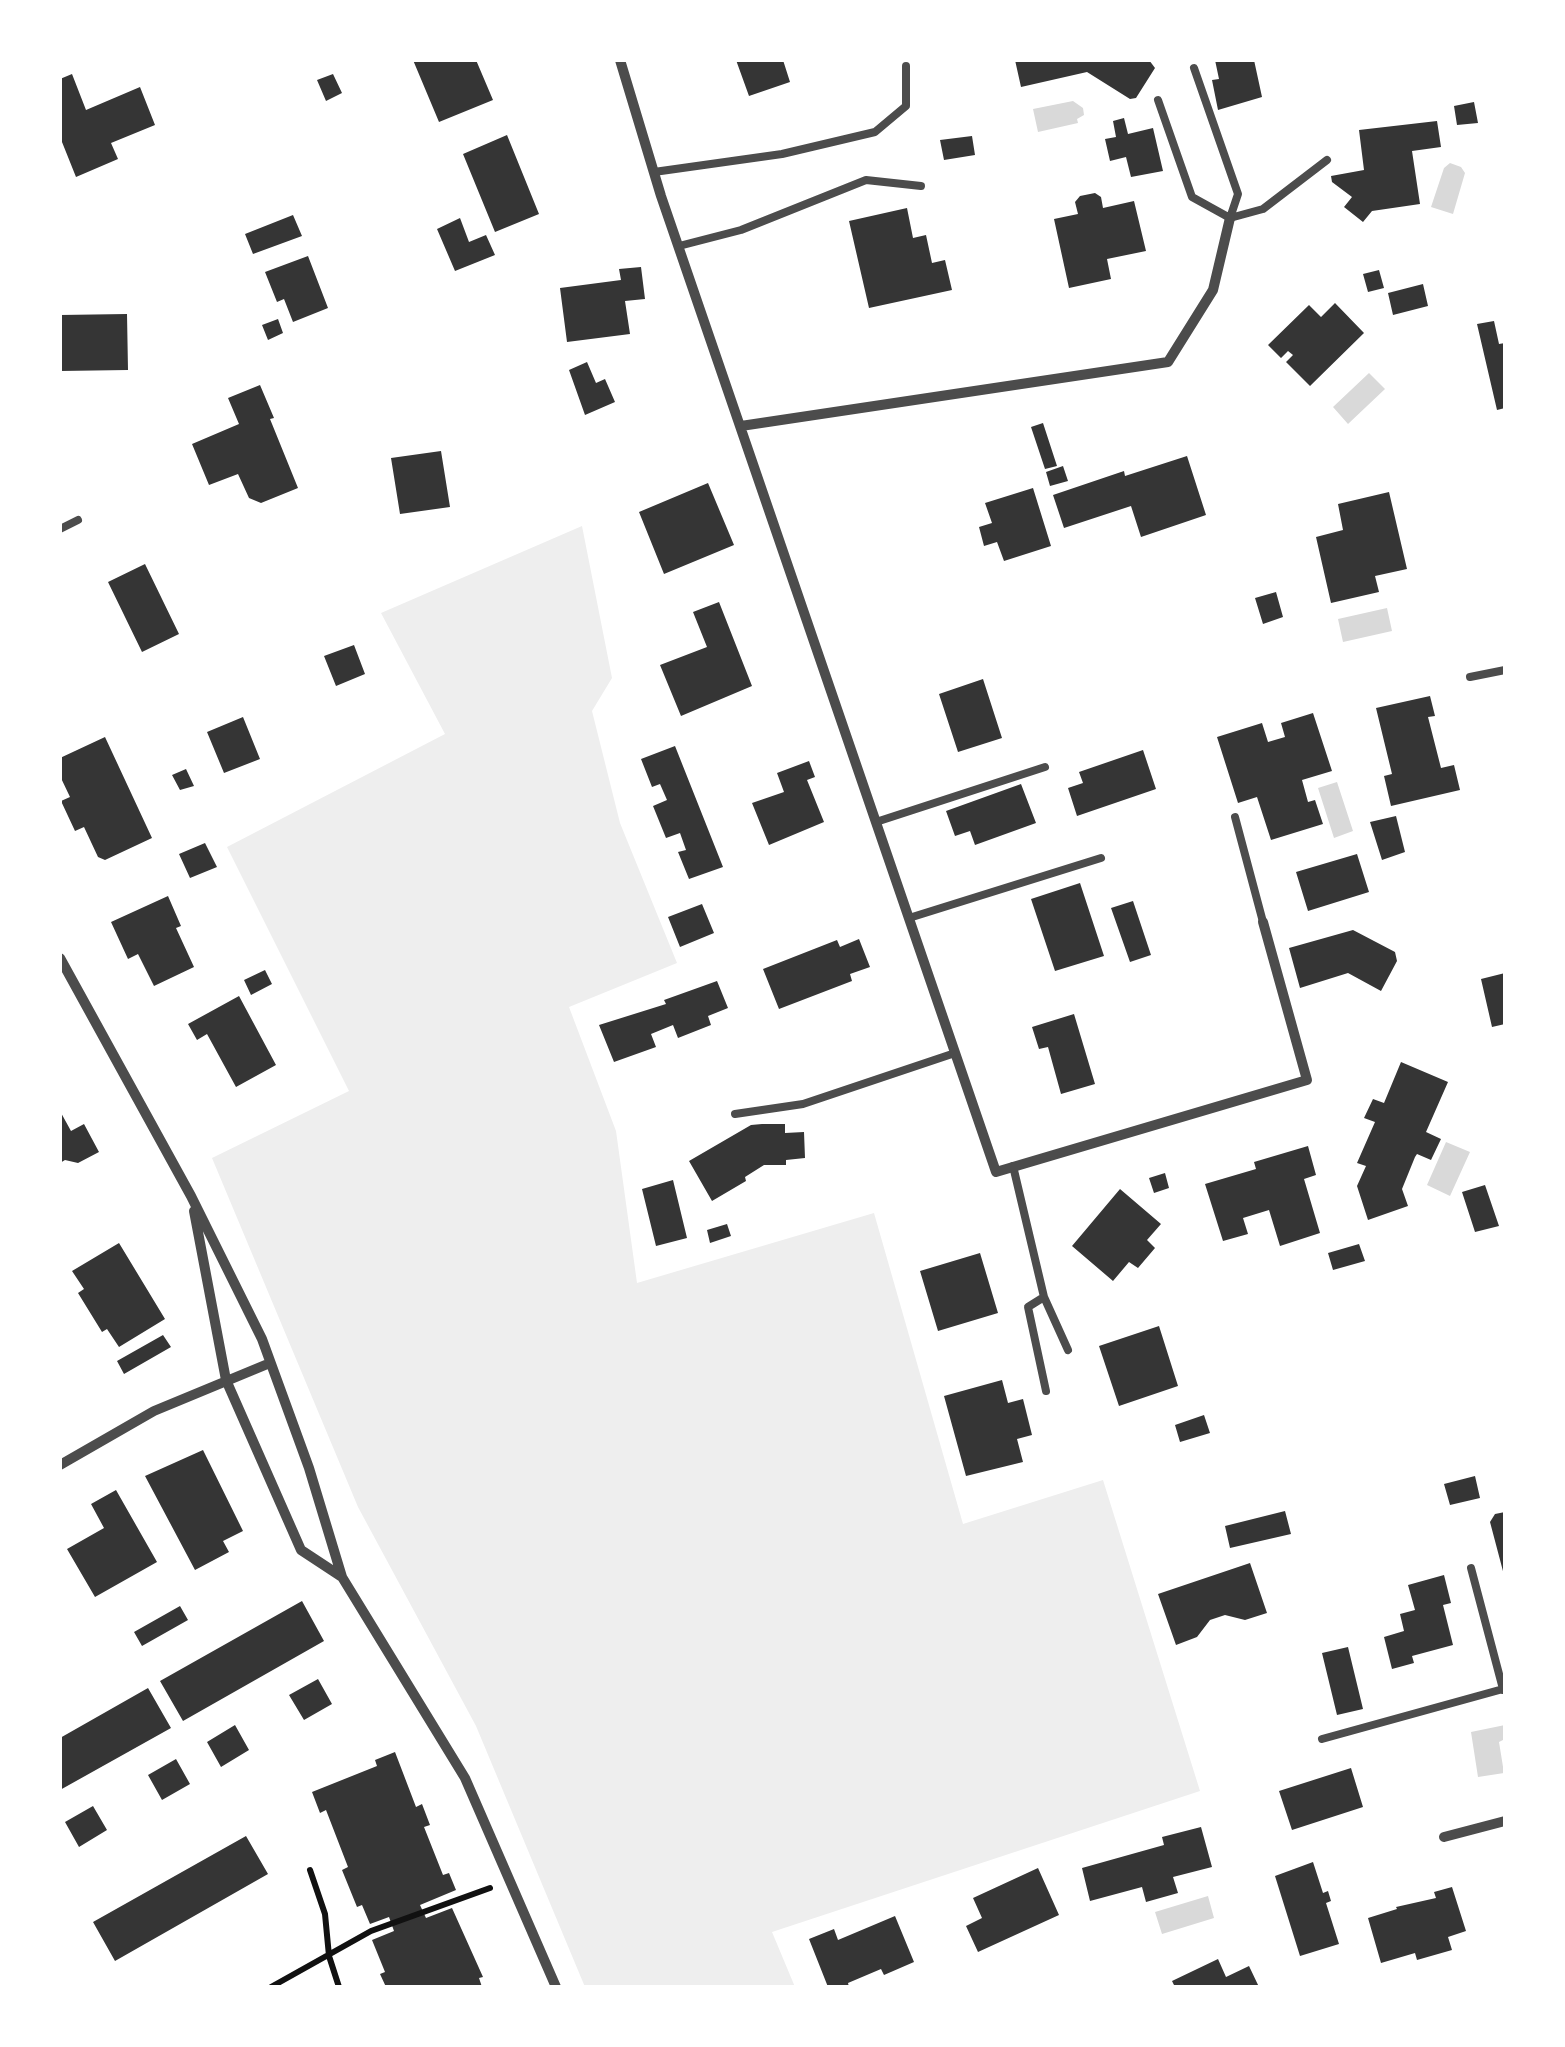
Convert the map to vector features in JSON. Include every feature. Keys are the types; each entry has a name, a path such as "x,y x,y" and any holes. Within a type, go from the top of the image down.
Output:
{"street":[{"path":"620,60 679,246 996,1172 1306,1080 1263,922"},
{"path":"741,426 1168,362 1214,290 1230,218"},
{"path":"60,958 191,1196 262,1339 309,1468 342,1576 465,1778 556,1987"},
{"path":"191,1196 226,1380 300,1550 342,1576"},
{"path":"60,1466 154,1411 270,1362"},
{"path":"1444,1837 1505,1821"}],"lane":[{"path":"654,172 782,154 875,132 906,106 906,66"},
{"path":"1194,68 1238,194 1230,218"},
{"path":"1158,100 1192,197 1230,218 1262,209 1328,160"},
{"path":"679,246 741,230 866,180 921,186"},
{"path":"60,529 78,520"},
{"path":"1470,676 1505,670"},
{"path":"876,822 1045,767"},
{"path":"1236,817 1263,922"},
{"path":"909,918 1101,858"},
{"path":"735,1114 802,1104 955,1053"},
{"path":"1013,1166 1044,1297 1068,1350"},
{"path":"1044,1297 1028,1307 1046,1391"},
{"path":"1322,1739 1504,1688 1471,1568"}],"path":[{"path":"310,1870 325,1914 329,1956 339,1987"},
{"path":"271,1987 371,1930 510,1880"}],"shaded area":[{"path":"1073,101 1083,108 1084,115 1077,119 1078,123 1038,132 1033,109"},
{"path":"1450,163 1465,173 1453,214 1431,207 1444,168"},
{"path":"1369,373 1385,389 1348,424 1333,407"},
{"path":"582,526 612,678 592,711 620,823 677,963 569,1007 616,1131 637,1283 874,1213 963,1524 1103,1480 1200,1791 772,1932 795,1987 585,1987 476,1726 358,1507 212,1158 349,1091 227,847 445,734 381,613"},
{"path":"1387,608 1392,631 1343,642 1338,619"},
{"path":"1337,782 1353,831 1334,838 1318,788"},
{"path":"1446,1142 1470,1152 1450,1196 1427,1185"},
{"path":"1505,1725 1505,1739 1499,1742 1504,1773 1478,1777 1471,1732"},
{"path":"1208,1896 1214,1918 1162,1934 1155,1912"}],"building":[{"path":"413,60 476,60 493,100 439,122"},
{"path":"736,60 783,60 790,82 749,96"},
{"path":"1015,60 1149,60 1155,68 1136,98 1130,99 1087,72 1021,87"},
{"path":"1215,60 1254,60 1262,97 1218,110 1212,80 1219,79"},
{"path":"72,74 86,110 140,87 155,125 111,143 118,159 76,177 60,137 60,79"},
{"path":"333,74 342,93 326,101 317,80"},
{"path":"1474,102 1478,123 1457,125 1454,106"},
{"path":"1124,118 1128,134 1153,128 1163,171 1131,177 1126,157 1110,161 1105,139 1116,137 1113,121"},
{"path":"1437,121 1441,147 1412,151 1420,204 1372,211 1363,222 1344,207 1352,197 1332,182 1331,176 1364,170 1359,130"},
{"path":"507,135 539,214 495,232 463,154"},
{"path":"972,136 975,155 944,160 940,140"},
{"path":"1095,193 1101,197 1103,208 1134,201 1146,251 1107,259 1111,279 1069,288 1054,219 1078,214 1075,202 1080,196"},
{"path":"907,208 913,238 926,235 932,263 945,260 952,290 869,308 849,221"},
{"path":"293,215 302,236 253,254 245,234"},
{"path":"460,218 469,242 486,235 495,255 455,271 437,229"},
{"path":"308,256 328,308 293,322 284,299 277,302 265,272"},
{"path":"641,267 645,299 625,301 630,334 567,342 560,288 621,280 619,269"},
{"path":"1379,270 1384,288 1368,292 1363,274"},
{"path":"1423,284 1428,306 1393,315 1388,293"},
{"path":"1335,303 1364,333 1310,386 1286,362 1293,355 1288,351 1281,358 1268,345 1309,305 1321,317"},
{"path":"127,314 128,370 60,371 60,315"},
{"path":"278,319 283,333 268,340 262,325"},
{"path":"1494,321 1499,344 1505,343 1505,408 1497,410 1477,324"},
{"path":"587,362 596,383 605,379 615,402 585,415 569,370"},
{"path":"260,385 298,488 261,503 249,498 238,474 209,485 192,444 239,424 228,398"},
{"path":"1043,423 1057,466 1045,469 1031,427"},
{"path":"441,451 450,507 400,514 391,458"},
{"path":"1187,456 1206,515 1141,537 1131,506 1064,528 1053,495 1124,471 1125,476"},
{"path":"1063,466 1068,481 1050,486 1046,472"},
{"path":"708,483 734,545 664,574 639,512"},
{"path":"1033,488 1051,546 1004,561 997,542 984,546 979,527 992,523 985,503"},
{"path":"1389,492 1407,569 1375,576 1379,592 1331,603 1316,537 1343,530 1338,504"},
{"path":"145,564 179,634 142,652 108,582"},
{"path":"1276,592 1283,617 1263,624 1255,598"},
{"path":"719,602 752,686 681,716 660,665 707,647 693,612"},
{"path":"354,645 365,674 336,686 324,656"},
{"path":"983,679 1002,738 958,752 939,694"},
{"path":"1430,696 1435,716 1428,717 1441,768 1454,765 1460,790 1391,806 1384,776 1392,774 1376,708"},
{"path":"1313,713 1332,771 1302,780 1308,802 1315,800 1323,824 1271,840 1257,797 1238,803 1217,737 1262,723 1268,742 1285,737 1281,723"},
{"path":"243,717 260,759 224,773 207,732"},
{"path":"105,737 152,838 105,860 98,857 84,827 75,831 61,801 70,797 60,776 60,758"},
{"path":"675,746 723,867 689,879 678,852 686,850 680,833 666,838 653,806 667,800 660,784 652,787 641,759"},
{"path":"1143,750 1156,789 1077,816 1068,788 1083,783 1079,772"},
{"path":"809,761 815,777 807,780 824,822 769,845 752,803 784,792 777,773"},
{"path":"186,769 194,786 180,790 172,775"},
{"path":"1021,784 1036,823 975,845 970,831 955,836 946,811"},
{"path":"1396,816 1405,852 1382,860 1370,822"},
{"path":"205,843 217,867 190,878 179,854"},
{"path":"1357,854 1369,892 1308,911 1296,872"},
{"path":"1080,883 1104,956 1055,971 1031,899"},
{"path":"168,896 181,926 176,928 194,967 154,986 138,954 128,959 111,922"},
{"path":"1133,901 1151,955 1130,962 1111,908"},
{"path":"702,904 714,933 680,947 668,917"},
{"path":"1353,930 1395,952 1397,961 1381,991 1348,973 1300,988 1289,948"},
{"path":"859,939 870,967 850,974 852,981 779,1009 763,969 837,940 840,947"},
{"path":"265,970 272,984 251,995 244,980"},
{"path":"1505,973 1505,1024 1492,1027 1481,979"},
{"path":"717,981 728,1008 708,1016 711,1025 678,1038 673,1025 651,1034 656,1047 614,1062 599,1025 666,1004 664,1000"},
{"path":"239,996 276,1065 236,1087 207,1034 197,1040 188,1024"},
{"path":"1074,1014 1095,1084 1061,1094 1048,1047 1039,1049 1032,1027"},
{"path":"1401,1062 1448,1082 1426,1132 1441,1139 1431,1160 1417,1154 1415,1157 1402,1189 1408,1206 1368,1220 1357,1186 1366,1166 1357,1163 1375,1122 1364,1118 1373,1099 1384,1103"},
{"path":"60,1111 71,1131 84,1124 99,1152 78,1163 60,1163"},
{"path":"785,1124 785,1133 804,1132 805,1158 786,1160 786,1165 764,1165 712,1201 689,1161 751,1125"},
{"path":"1308,1146 1316,1175 1304,1179 1320,1233 1280,1246 1269,1210 1243,1218 1248,1234 1223,1241 1205,1184 1256,1169 1254,1162"},
{"path":"1165,1173 1169,1188 1154,1193 1149,1178"},
{"path":"673,1180 687,1238 656,1246 642,1189"},
{"path":"1485,1185 1499,1226 1475,1232 1462,1192"},
{"path":"1120,1189 1161,1224 1147,1240 1155,1248 1138,1268 1129,1262 1113,1281 1072,1246"},
{"path":"727,1224 731,1236 710,1243 707,1230"},
{"path":"119,1243 165,1319 119,1347 107,1329 102,1332 78,1293 84,1289 72,1271"},
{"path":"1359,1244 1365,1261 1333,1270 1328,1253"},
{"path":"980,1253 998,1313 938,1331 920,1271"},
{"path":"1159,1326 1178,1386 1119,1406 1099,1346"},
{"path":"163,1335 171,1347 124,1374 117,1361"},
{"path":"1002,1380 1008,1403 1023,1399 1032,1435 1017,1439 1023,1462 966,1476 944,1396"},
{"path":"1204,1415 1210,1433 1180,1442 1175,1425"},
{"path":"203,1450 243,1531 223,1541 229,1552 195,1570 145,1476"},
{"path":"1475,1476 1480,1498 1450,1505 1444,1484"},
{"path":"116,1490 157,1562 95,1597 67,1549 104,1528 91,1504"},
{"path":"1285,1511 1291,1534 1230,1548 1225,1526"},
{"path":"1505,1512 1504,1575 1490,1522 1495,1514"},
{"path":"1250,1563 1267,1613 1245,1620 1225,1615 1210,1620 1197,1637 1176,1645 1158,1594"},
{"path":"1444,1575 1451,1603 1443,1605 1453,1645 1412,1656 1414,1663 1392,1669 1384,1637 1404,1631 1400,1614 1415,1610 1408,1585"},
{"path":"302,1601 324,1641 183,1721 160,1681"},
{"path":"180,1606 188,1620 142,1646 134,1632"},
{"path":"1348,1647 1363,1709 1337,1715 1322,1653"},
{"path":"318,1679 332,1704 304,1720 289,1695"},
{"path":"148,1688 171,1728 60,1790 60,1738"},
{"path":"235,1725 249,1750 221,1767 207,1742"},
{"path":"395,1752 416,1807 422,1804 430,1825 424,1827 443,1875 449,1873 456,1890 420,1905 426,1918 452,1908 483,1977 479,1978 482,1987 386,1987 380,1974 385,1972 372,1940 394,1931 389,1917 370,1924 362,1905 357,1907 342,1870 348,1867 326,1810 320,1813 312,1792 377,1766 375,1760"},
{"path":"176,1759 190,1784 162,1800 148,1775"},
{"path":"1351,1768 1363,1807 1292,1830 1279,1791"},
{"path":"93,1806 107,1830 79,1847 65,1822"},
{"path":"1201,1827 1212,1867 1173,1877 1178,1893 1146,1902 1142,1887 1090,1901 1082,1868 1164,1845 1162,1837"},
{"path":"246,1836 268,1874 115,1961 93,1922"},
{"path":"1313,1862 1323,1893 1328,1891 1331,1901 1326,1903 1339,1944 1300,1956 1275,1876"},
{"path":"1038,1868 1059,1915 978,1952 966,1926 982,1918 973,1898"},
{"path":"1452,1887 1466,1931 1448,1937 1452,1950 1417,1960 1415,1953 1381,1963 1368,1918 1436,1898 1434,1892"},
{"path":"895,1916 914,1962 884,1975 881,1969 848,1983 849,1987 828,1987 809,1939 834,1929 838,1940"},
{"path":"1218,1959 1226,1977 1249,1966 1259,1987 1175,1987 1172,1981"}]}
